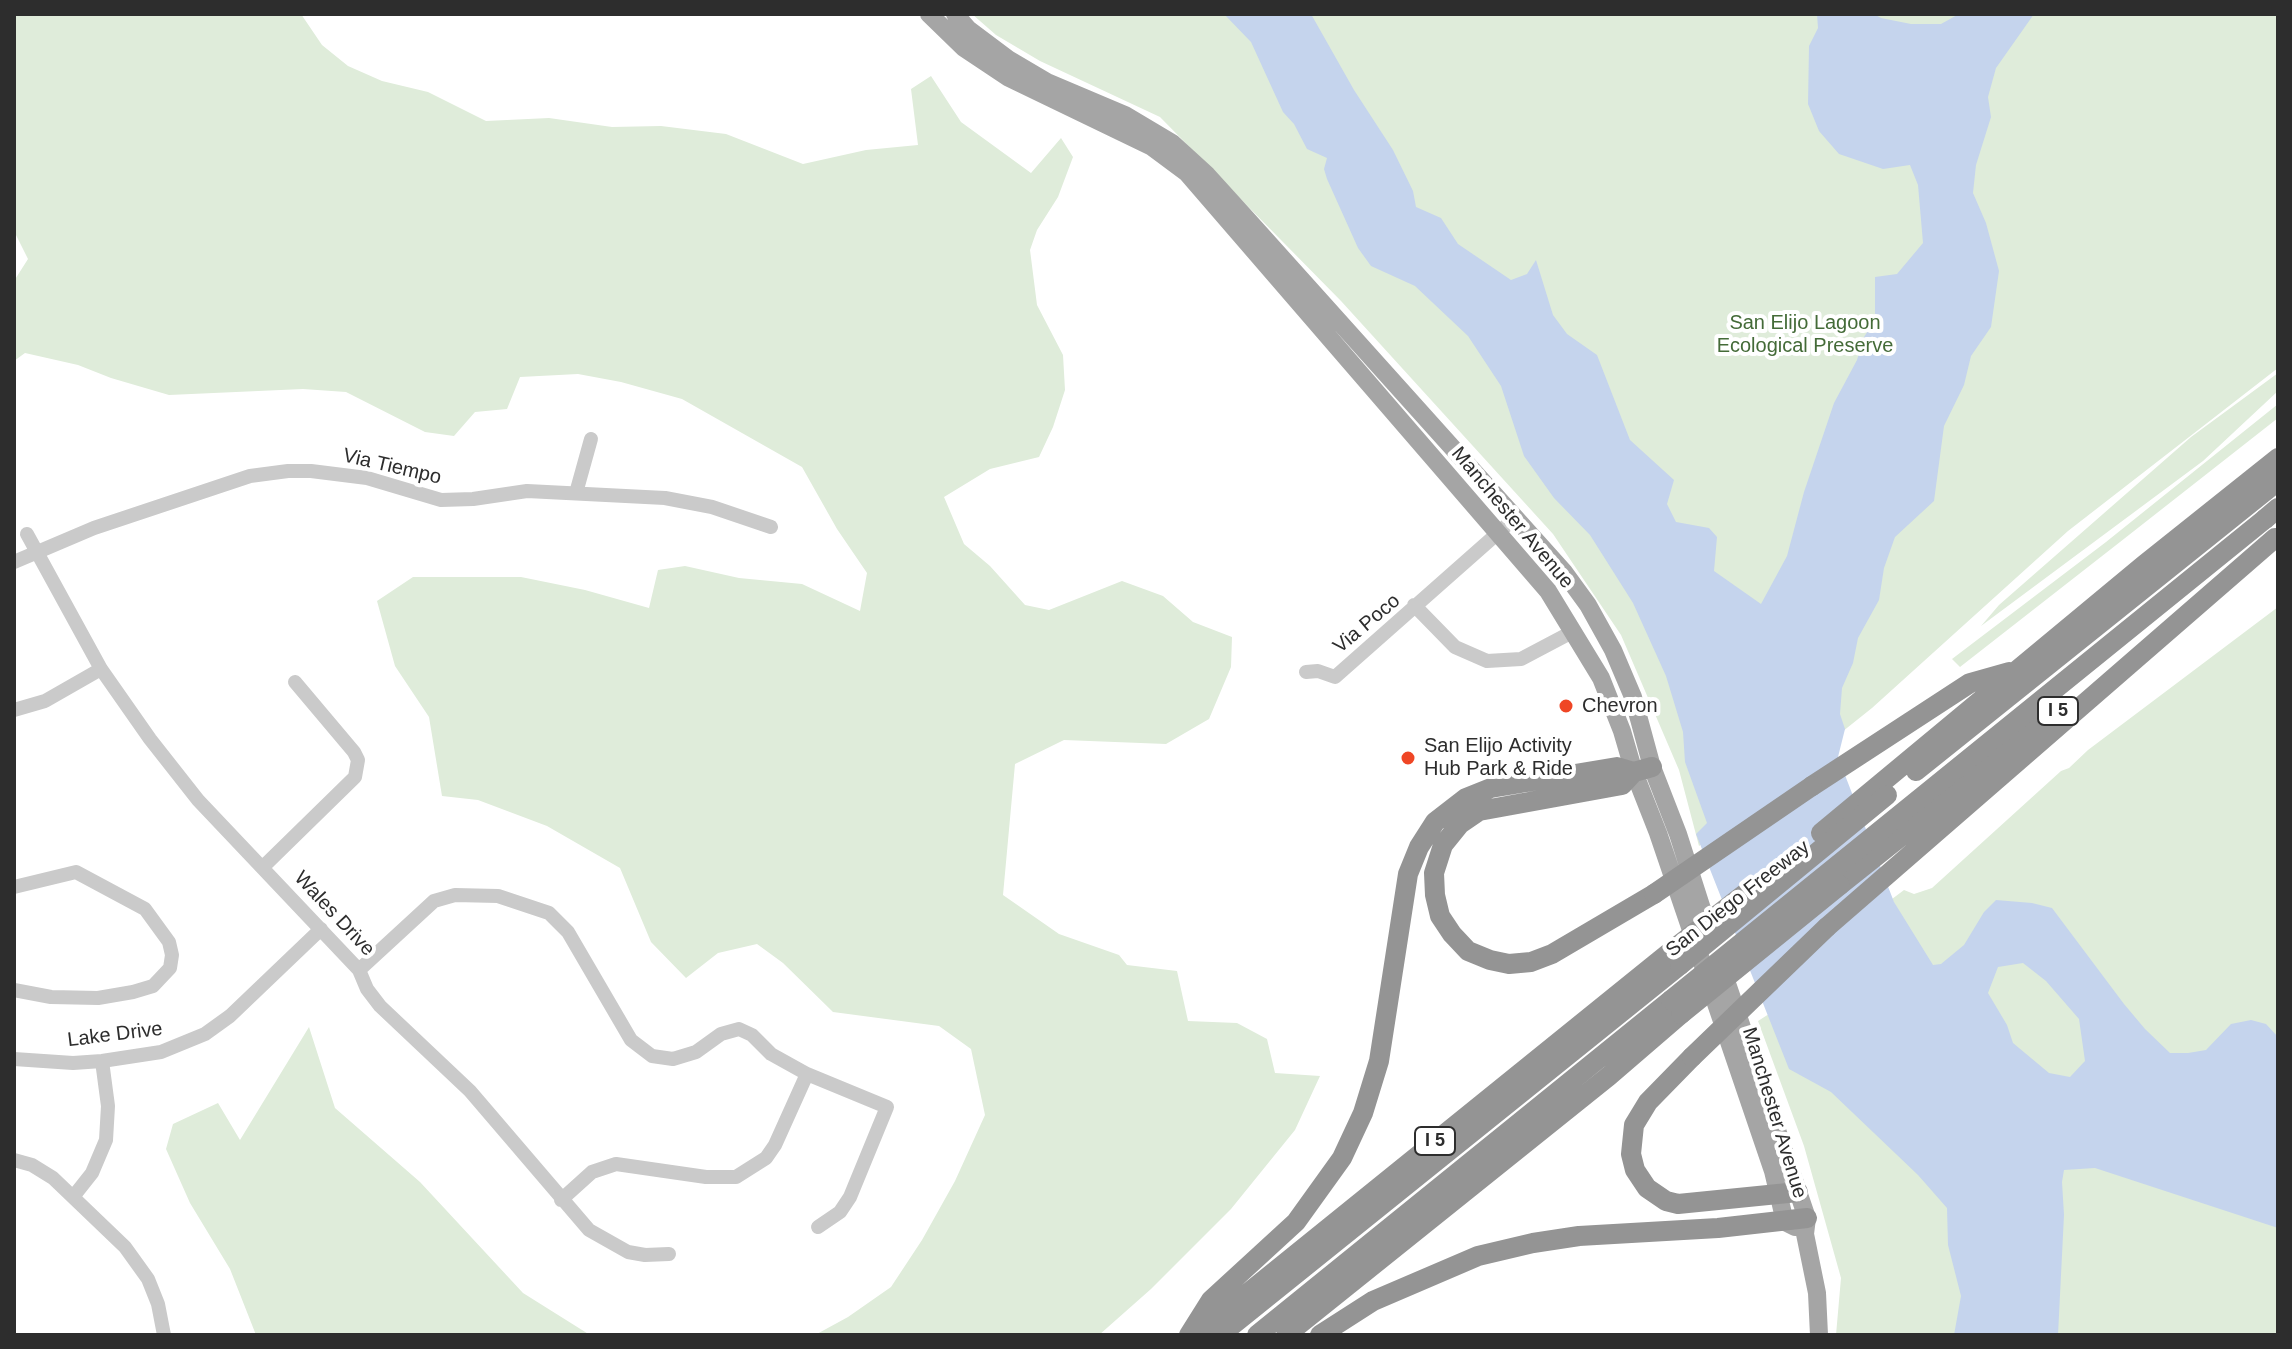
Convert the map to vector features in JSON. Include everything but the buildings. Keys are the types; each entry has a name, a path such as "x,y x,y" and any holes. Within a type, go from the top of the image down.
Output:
{"highway":[{"name":"San Diego Freeway","path":"1196,1335 1678,957 1884,789 2017,669 2278,458"},
{"path":"1884,789 2278,481"},
{"path":"1257,1335 1676,1007 2272,514"},
{"path":"1788,1193 1678,1204 1666,1201 1647,1188 1635,1170 1631,1142 1634,1125 1648,1102 1827,927 2277,537"},
{"name":"I 5","path":"1286,1335 1597,1085 1676,1007 2277,537"},
{"path":"1643,769 1622,785 1479,811 1460,824 1443,845 1434,873 1435,895 1440,916 1468,951 1509,964 1531,962 1552,954 1654,894 1970,683 2017,669"},
{"path":"1189,1335 1211,1300 1296,1222 1342,1158 1363,1113 1379,1061 1408,874 1419,847 1435,822 1466,798 1491,788 1617,767 1643,769"},
{"path":"1220,1335 1678,957"},
{"path":"1320,1335 1373,1301 1492,1252 1579,1236 1785,1222 1806,1226"}],"main road":[{"name":"Manchester Avenue","path":"929,14 964,48 1009,78 1152,147 1187,173 1548,591 1601,678 1622,731 1678,834 1788,1193 1806,1226 1817,1293 1819,1335"},
{"name":"Manchester Avenue","path":"955,14 968,29 1008,59 1047,82 1125,115 1172,143 1207,175 1564,572 1588,605 1613,650 1633,697 1643,769"},
{"name":"Manchester Avenue","path":"1785,1222 1788,1193"}],"street":[{"path":"576,493 591,439"},
{"name":"Via Tiempo","path":"14,562 94,528 250,476 288,471 367,478 441,500 527,491 665,498 712,507 771,527"},
{"path":"1414,605 1516,517"},
{"name":"Wales Drive","path":"27,534 101,669 150,739 198,800 359,970 367,989 380,1006 470,1091 589,1230 615,1247 645,1255 669,1254"},
{"name":"Via Poco","path":"1306,672 1318,671 1335,677 1414,605 1455,647 1487,661 1521,659 1574,631"},
{"path":"14,710 45,701 101,669"},
{"path":"263,867 355,777 358,760 295,682"},
{"path":"14,887 76,872 145,909 169,942 172,955 170,968 153,986 133,992 98,998 51,997 14,990"},
{"path":"359,970 434,901 455,895 498,896 549,913 568,932 631,1040 652,1056 673,1059 696,1052 721,1034 739,1029 752,1035 771,1054 807,1074 887,1107 850,1197 840,1212 818,1227"},
{"name":"Lake Drive","path":"14,1059 73,1063 102,1061 161,1052 205,1034 230,1016 321,929"},
{"path":"73,1197 92,1173 106,1140 108,1106 102,1061"},
{"path":"561,1200 592,1172 616,1164 706,1177 736,1177 766,1158 775,1145 807,1074"},
{"path":"14,1160 32,1165 53,1178 125,1247 148,1279 158,1304 164,1335"}],"green space":[{"path":"14,14 301,14 322,45 348,66 382,81 428,92 486,121 549,118 612,127 661,126 726,134 803,164 866,150 918,145 911,89 931,76 961,122 1031,173 1061,138 1073,157 1058,197 1037,230 1030,250 1037,305 1063,355 1065,390 1053,427 1039,457 990,469 944,497 964,544 990,566 1025,605 1049,610 1122,581 1163,596 1193,622 1232,637 1231,667 1209,719 1166,744 1064,740 1015,764 1003,895 1059,934 1119,955 1127,965 1177,971 1188,1021 1237,1023 1267,1039 1275,1073 1320,1076 1295,1130 1231,1209 1151,1289 1099,1335 815,1335 848,1317 891,1287 955,1181 985,1115 971,1049 939,1026 833,1012 783,963 757,944 718,953 686,978 651,942 620,868 547,826 478,800 442,796 429,717 395,666 377,601 413,577 521,577 585,590 649,608 658,570 685,566 739,578 802,584 860,611 867,573 837,529 802,467 682,399 578,374 520,377 507,409 475,412 454,436 425,432 346,392 303,389 169,395 78,365 25,353 14,361 14,281 28,259 14,231"},
{"name":"San Elijo Lagoon Ecological Preserve","path":"972,14 2278,14 2278,368 2068,531 1872,708 1699,846 1679,770 1621,635 1553,534 1341,301 1160,117 1040,61 996,35"},
{"path":"2278,373 2278,391 2203,461 1981,626 1999,605 2191,437"},
{"path":"2278,404 2278,418 2120,542 1960,667 1952,659 2106,542"},
{"path":"2278,607 2278,1335 1836,1335 1841,1278 1804,1146 1758,1021 1907,926 1892,899 1904,890 1914,894 1932,888 2061,771 2069,768 2088,750"},
{"path":"309,1027 335,1108 420,1182 523,1293 590,1335 256,1335 230,1269 190,1203 166,1149 173,1124 218,1103 240,1140"}],"water":[{"path":"1224,14 1311,14 1354,90 1393,150 1413,191 1416,207 1441,218 1458,244 1511,280 1527,274 1536,260 1553,315 1567,334 1597,355 1630,440 1674,480 1667,504 1676,522 1709,528 1717,537 1714,571 1761,604 1787,556 1804,492 1834,403 1875,320 1875,277 1897,274 1923,243 1918,185 1910,165 1883,169 1839,154 1819,131 1808,104 1809,46 1818,28 1817,14 1874,14 1911,24 1941,24 1959,14 2034,14 1996,68 1988,97 1991,117 1976,165 1973,193 1986,223 1999,271 1991,327 1971,356 1964,385 1944,426 1934,501 1895,537 1884,568 1879,600 1858,638 1853,663 1842,688 1840,714 1845,729 1838,757 1894,902 1933,965 1941,964 1964,945 1984,912 1996,900 2032,903 2052,908 2124,1004 2170,1053 2206,1050 2231,1024 2251,1020 2266,1024 2278,1037 2278,1228 2095,1168 2064,1170 2058,1335 1954,1335 1961,1296 1948,1245 1947,1208 1918,1175 1831,1092 1789,1069 1696,834 1707,823 1685,762 1683,732 1666,676 1633,603 1590,535 1554,498 1524,456 1501,386 1468,336 1415,286 1371,266 1358,248 1327,179 1324,169 1327,158 1307,149 1294,124 1283,112 1251,42","holes":["2023,963 2046,981 2079,1019 2085,1061 2070,1077 2049,1073 2013,1043 2007,1025 1988,993 1998,967"]}],"place":[{"name":"Chevron","path":"1566,706"},
{"name":"San Elijo Activity Hub Park & Ride","path":"1408,758"}]}
